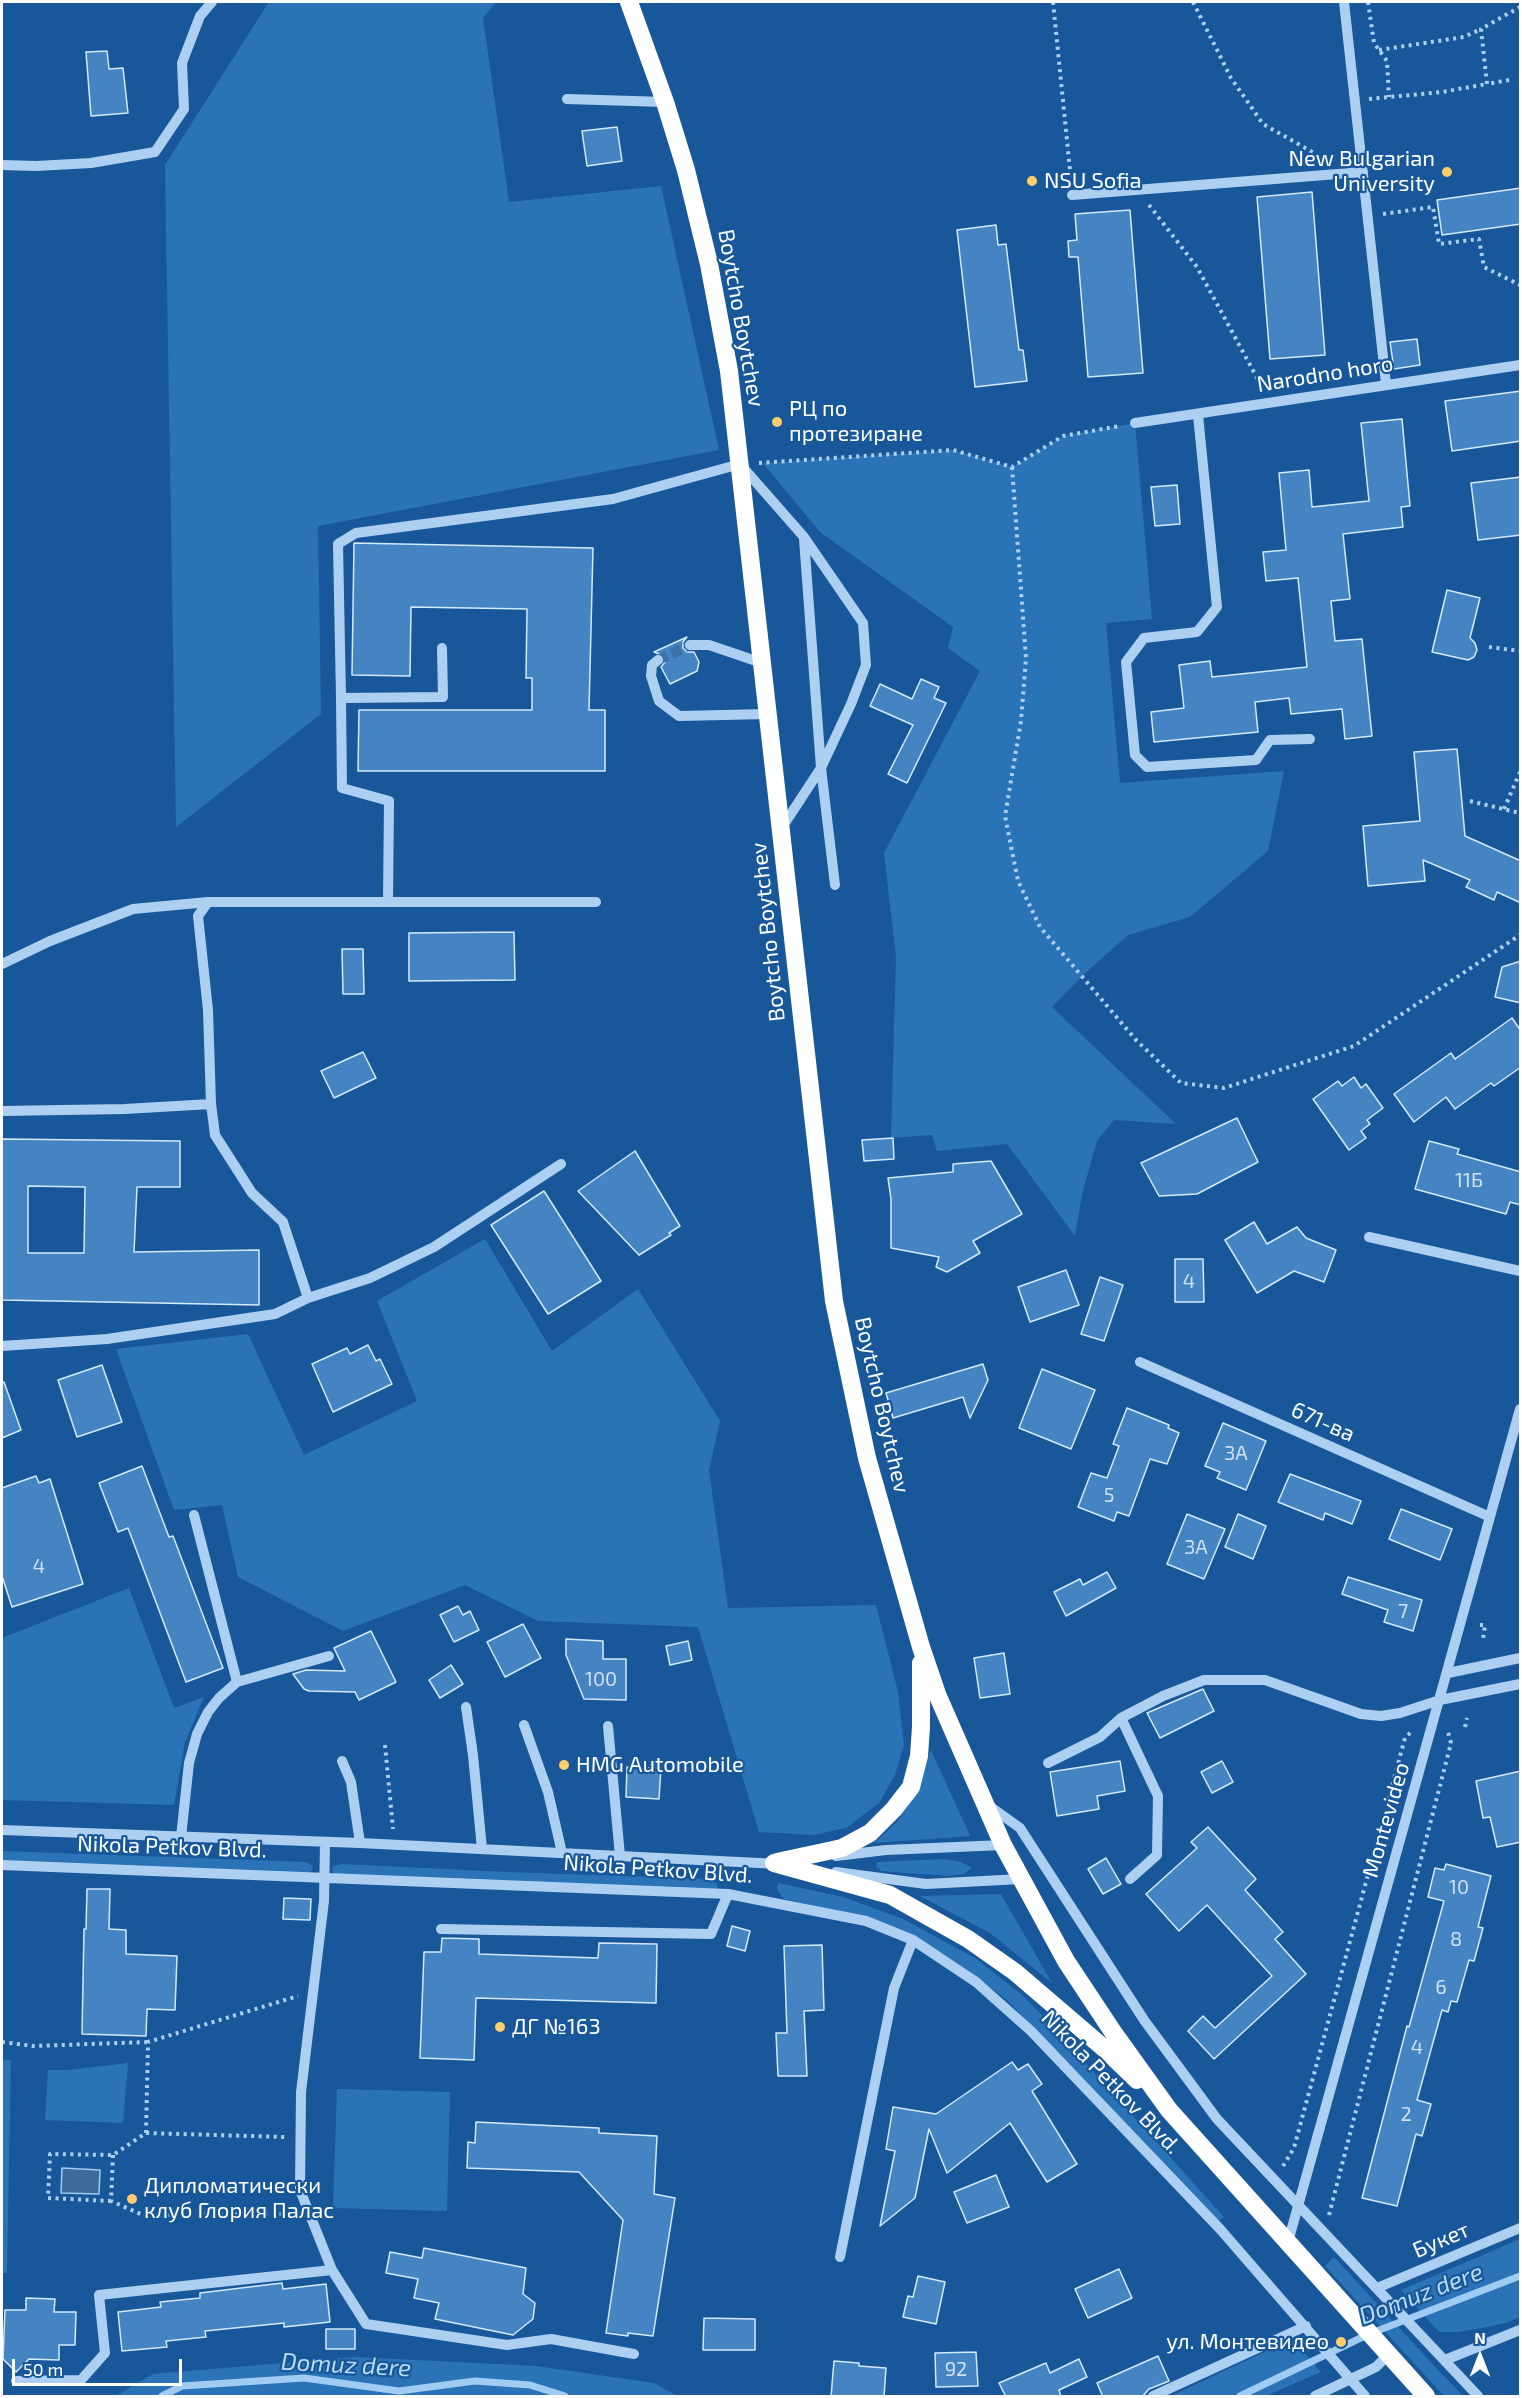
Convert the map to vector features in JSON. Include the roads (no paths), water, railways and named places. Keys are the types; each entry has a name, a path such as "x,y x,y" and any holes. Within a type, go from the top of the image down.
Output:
{"highway":[{"name":"Boytcho Boytchev","path":"629,2 665,102 709,264 729,371 834,1301 867,1458 921,1647 937,1694 1003,1845"},
{"path":"774,1863 842,1848 870,1833 894,1809 911,1787 919,1756 921,1647"},
{"name":"Nikola Petkov Blvd.","path":"1003,1845 1066,1961 1169,2110 1426,2397"},
{"path":"774,1863 890,1895 968,1939 1015,1972 1106,2050 1169,2110"}],"street":[{"path":"2,165 91,163 155,152 184,109 182,63 200,16 212,2"},
{"path":"1344,2 1386,384"},
{"path":"567,99 665,102"},
{"path":"1072,195 1363,172"},
{"name":"Narodno horo","path":"1136,423 1521,365"},
{"path":"1198,415 1217,607 1197,632 1144,638 1126,662 1136,756 1147,767 1256,760 1270,740 1310,739"},
{"path":"388,902 389,801 342,788 338,544 356,533 613,499 741,464 804,537 863,623 866,665 851,704 821,768 780,829"},
{"path":"804,537 821,768 835,885"},
{"path":"690,645 709,645 762,663"},
{"path":"340,698 443,697 442,648"},
{"path":"658,660 652,665 651,676 659,701 679,716 768,714"},
{"path":"208,902 198,916 208,1010 215,1135 252,1193 283,1222 308,1298"},
{"path":"2,964 50,941 133,909 208,902 596,902"},
{"path":"2,1111 125,1109 212,1104"},
{"path":"2,1346 107,1339 275,1314 308,1298 370,1278 434,1248 561,1164"},
{"path":"1369,1237 1521,1271"},
{"name":"671-ва","path":"1140,1362 1490,1517"},
{"name":"Montevideo","path":"1288,2242 1490,1517 1518,1427 1521,1409"},
{"path":"194,1515 237,1682"},
{"path":"181,1836 189,1763 197,1734 208,1712 219,1698 237,1682 329,1656"},
{"path":"1448,1672 1521,1658"},
{"path":"1048,1763 1100,1737 1121,1718 1163,1696 1204,1680 1265,1680 1361,1714 1381,1716 1400,1713 1440,1700 1521,1684"},
{"path":"466,1707 482,1849"},
{"path":"1121,1718 1158,1796 1157,1855 1130,1879"},
{"path":"524,1725 548,1792 562,1853"},
{"path":"608,1726 620,1856"},
{"path":"342,1761 351,1782 360,1843"},
{"path":"983,1801 1020,1828 1144,2020 1217,2119 1478,2397"},
{"name":"Nikola Petkov Blvd.","path":"2,1830 360,1843 774,1863 926,1884 1021,1879"},
{"path":"325,1842 324,1901 301,2092 300,2190 332,2270 366,2324 507,2345 551,2339 634,2354"},
{"name":"Nikola Petkov Blvd.","path":"774,1863 886,1850 1003,1845"},
{"name":"Nikola Petkov Blvd.","path":"2,1865 728,1894 866,1921 913,1940 976,1982 1031,2031 1220,2229 1308,2328 1365,2397"},
{"path":"441,1929 711,1934 728,1894"},
{"path":"840,2257 894,1988 913,1940"},
{"name":"Букет","path":"1377,2288 1521,2228"},
{"path":"16,2381 81,2380 105,2353 99,2295 332,2270"},
{"path":"1153,2397 1308,2328"},
{"path":"1445,2360 1521,2330"},
{"path":"1315,2397 1349,2378 1376,2367 1388,2355"}],"waterway":[{"name":"Domuz dere","path":"1240,2396 1369,2334 1520,2276"},
{"name":"Domuz dere","path":"162,2396 182,2386 304,2378 399,2391 475,2381 530,2385 565,2396"}],"tunnel":[{"path":"658,660 690,645"}],"place":[{"name":"New Bulgarian University","path":"1447,172"},
{"name":"NSU Sofia","path":"1032,181"},
{"name":"РЦ по протезиране","path":"777,422"},
{"name":"HMG Automobile","path":"564,1765"},
{"name":"ДГ №163","path":"500,2027"},
{"name":"Дипломатически клуб Глория Палас","path":"132,2199"},
{"name":"ул. Монтевидео","path":"1341,2342"}]}
